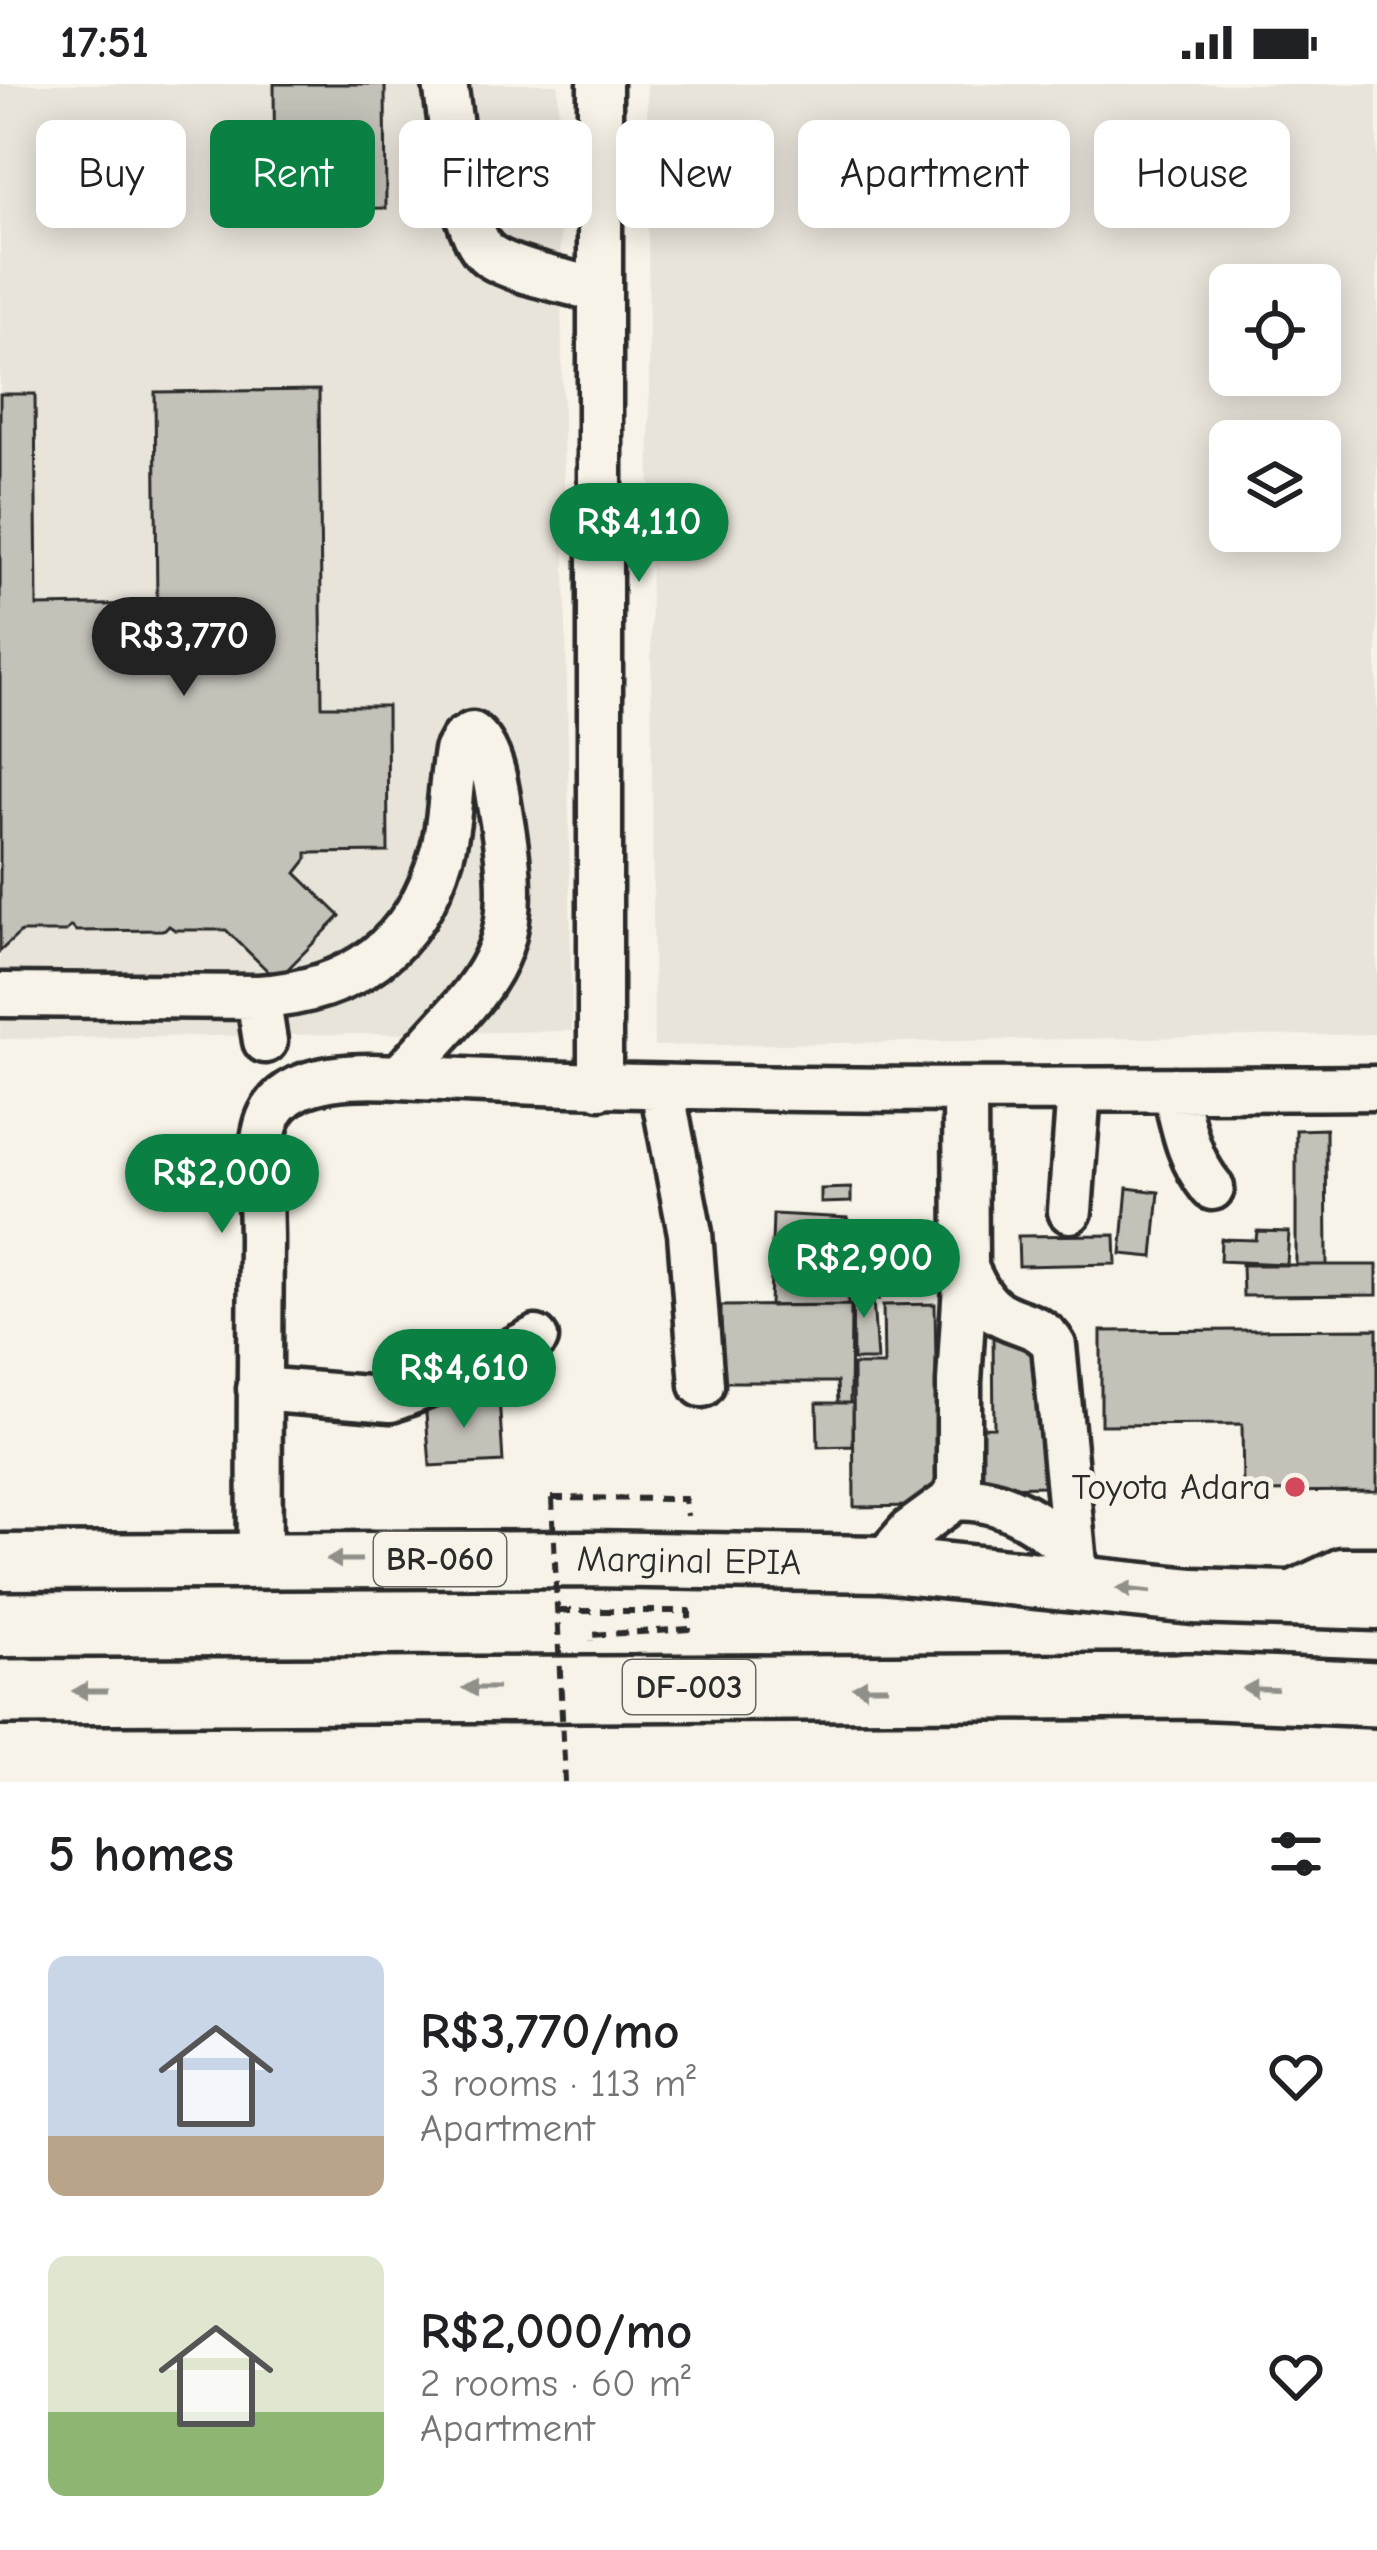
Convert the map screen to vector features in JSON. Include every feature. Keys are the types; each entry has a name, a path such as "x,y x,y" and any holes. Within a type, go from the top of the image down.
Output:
{"highway":[{"name":"DF-003","path":"0,1692 1192,1686 1377,1694"}],"main road":[{"name":"Marginal EPIA","path":"0,1562 590,1558 1075,1569 1193,1596 1377,1602"}],"street":[{"path":"445,84 466,211 478,245 494,258 599,291"},
{"path":"600,84 600,1087"},
{"path":"0,995 258,998 330,986 370,961 415,920 443,850 456,751 466,735 476,735 496,786 509,860 505,943 488,980 400,1077"},
{"path":"258,998 265,1041"},
{"path":"260,1560 265,1134 270,1114 283,1099 322,1080 400,1077 662,1089 964,1092 1377,1088"},
{"path":"662,1089 689,1233 702,1385"},
{"path":"1174,1089 1189,1151 1212,1188"},
{"path":"1070,1211 1079,1090"},
{"path":"881,1564 910,1531 953,1499 959,1484 966,1268 964,1092"},
{"path":"966,1268 978,1293 994,1310 1051,1339 1075,1569"},
{"path":"260,1389 391,1400 494,1360 536,1338"},
{"path":"953,1499 972,1498 1021,1514 1051,1531 1075,1569"},
{"path":"1282,1598 1342,1570 1377,1570"}],"path":[{"path":"565,1782 552,1498 685,1499 687,1518 667,1518"},
{"path":"559,1611 689,1611 689,1629 591,1635 592,1687"}],"shaded area":[{"path":"0,84 558,84 559,120 399,120 399,228 560,228 572,1031 0,1039"},
{"path":"647,84 1377,84 1377,1034 654,1046 648,228 774,228 774,120 647,120"}],"building":[{"path":"274,84 385,84 386,208 375,208 375,120 274,120"},
{"path":"319,390 322,706 387,706 388,852 307,853 296,873 340,916 277,980 226,930 169,926 165,930 76,931 71,926 65,932 21,932 0,951 0,394 35,394 37,606 157,604 155,392"},
{"path":"1326,1129 1327,1265 1296,1265 1296,1130"},
{"path":"851,1188 851,1202 821,1203 821,1189"},
{"path":"1127,1188 1159,1192 1153,1257 1121,1254"},
{"path":"773,1214 848,1218 848,1305 770,1306"},
{"path":"1257,1231 1289,1232 1287,1264 1220,1261 1221,1239 1256,1240"},
{"path":"1115,1235 1116,1264 1019,1266 1018,1236"},
{"path":"1242,1265 1377,1265 1377,1295 1243,1296"},
{"path":"852,1283 878,1283 879,1299 873,1299 877,1360 853,1360"},
{"path":"935,1304 938,1488 919,1506 854,1507 853,1365 884,1365 883,1305"},
{"path":"851,1305 850,1403 838,1403 837,1382 721,1382 721,1306"},
{"path":"1377,1329 1377,1491 1243,1492 1242,1424 1101,1425 1101,1331"},
{"path":"993,1336 1043,1336 1045,1486 938,1488 937,1428 994,1427"},
{"path":"499,1396 503,1462 430,1466 425,1400"},
{"path":"817,1403 853,1403 853,1446 818,1447"}],"place":[{"name":"Toyota Adara","path":"1295,1487"}]}
